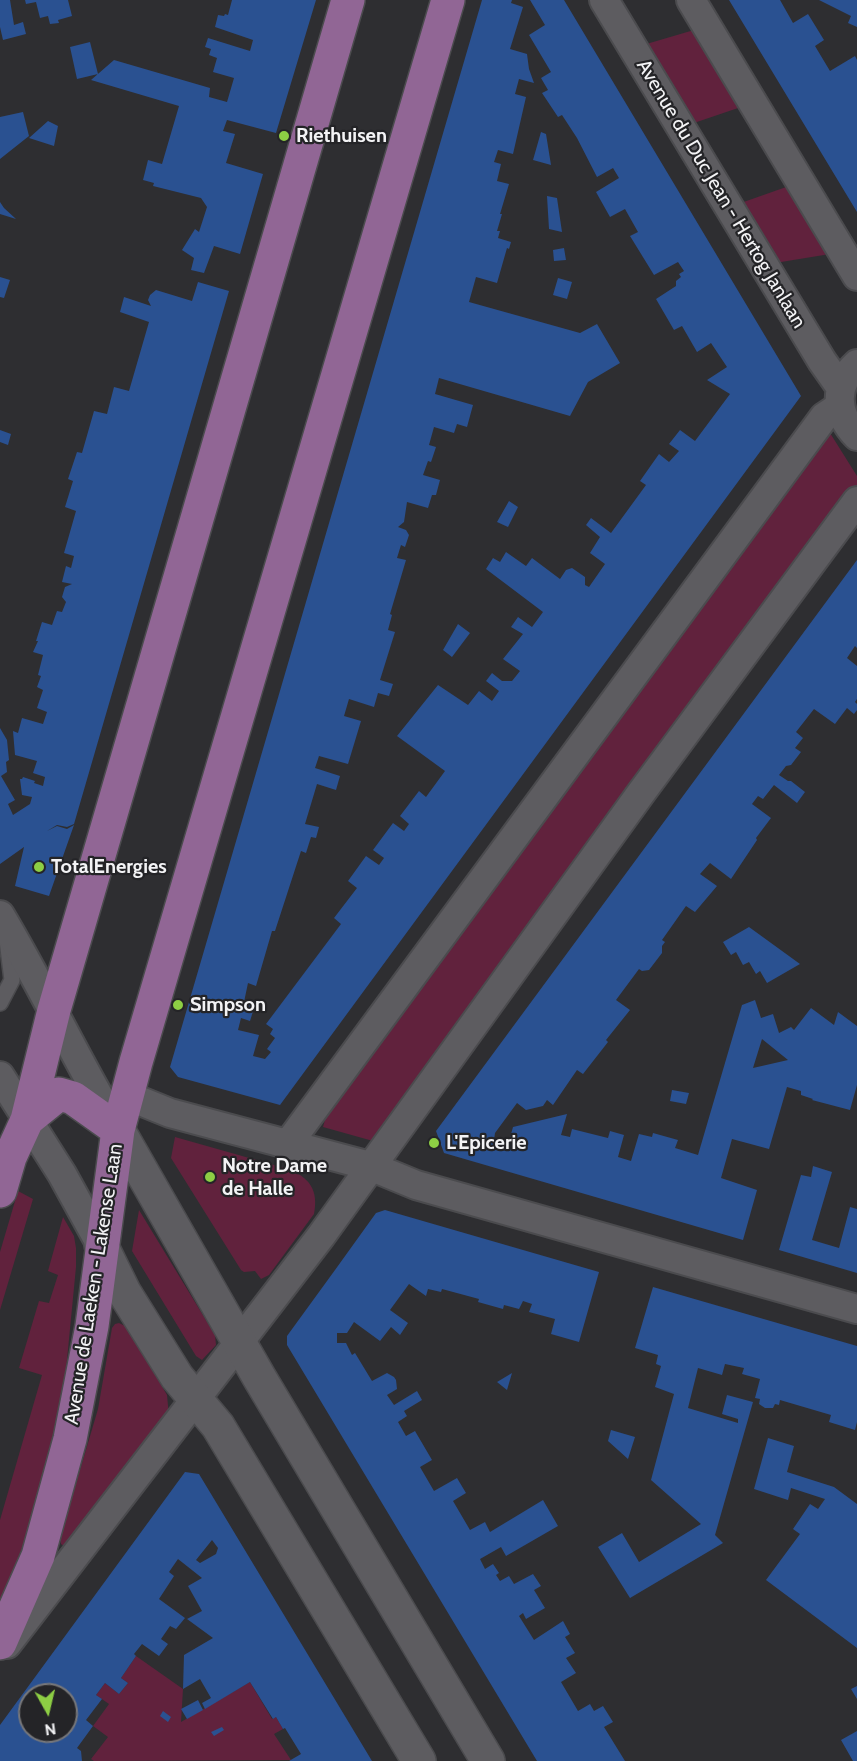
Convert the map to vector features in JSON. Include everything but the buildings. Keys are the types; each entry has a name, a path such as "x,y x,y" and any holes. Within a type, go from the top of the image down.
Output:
{"main road":[{"path":"0,1191 10,1157 27,1120 54,1010 348,0"},
{"name":"Avenue de Laeken - Lakense Laan","path":"0,1643 38,1556 70,1438 92,1326 118,1130 149,1017 448,0"},
{"path":"27,1120 59,1094 73,1098 118,1130 259,1377 488,1761"},
{"path":"101,1245 124,1292 177,1377 218,1426 419,1761"}],"street":[{"name":"Avenue du Duc Jean - Hertog Janlaan","path":"604,0 822,361 840,397 847,425 857,435"},
{"path":"691,0 857,276"},
{"path":"288,1144 840,397 849,371 857,364"},
{"path":"0,1653 321,1236 857,501"},
{"path":"3,920 54,1010 85,1075 118,1130"},
{"path":"0,1076 62,1174 101,1245"},
{"path":"128,1096 170,1113 370,1166 416,1185 857,1309"}],"lane":[{"path":"0,1003 12,980 3,920"}],"shaded area":[{"path":"694,30 741,107 691,124 643,45"},
{"path":"789,186 830,254 775,263 738,204"},
{"path":"830,433 857,476 857,485 373,1141 323,1127 326,1116"},
{"path":"175,1137 288,1169 307,1180 314,1191 314,1214 269,1275 261,1279 255,1271 241,1270 171,1158"},
{"path":"18,1191 33,1199 0,1310 0,1252"},
{"path":"139,1210 215,1335 216,1345 202,1360 196,1356 132,1251"},
{"path":"63,1217 74,1236 76,1248 66,1370 50,1456 34,1516 0,1606 0,1520 42,1375 19,1368 39,1301 49,1303 58,1275 48,1271"},
{"path":"119,1323 127,1327 167,1395 169,1416 65,1547 61,1544 60,1538 98,1409 112,1328"},
{"path":"136,1656 183,1689 181,1722 250,1682 272,1719 276,1717 283,1729 274,1734 291,1760 94,1761 91,1759 108,1737 93,1726 109,1704 96,1695 105,1683 119,1694 128,1683 121,1678"}],"place":[{"name":"Riethuisen","path":"284,136"},
{"name":"TotalEnergies","path":"39,867"},
{"name":"Simpson","path":"178,1005"},
{"name":"L'Epicerie","path":"434,1143"},
{"name":"Notre Dame de Halle","path":"210,1177"}]}
